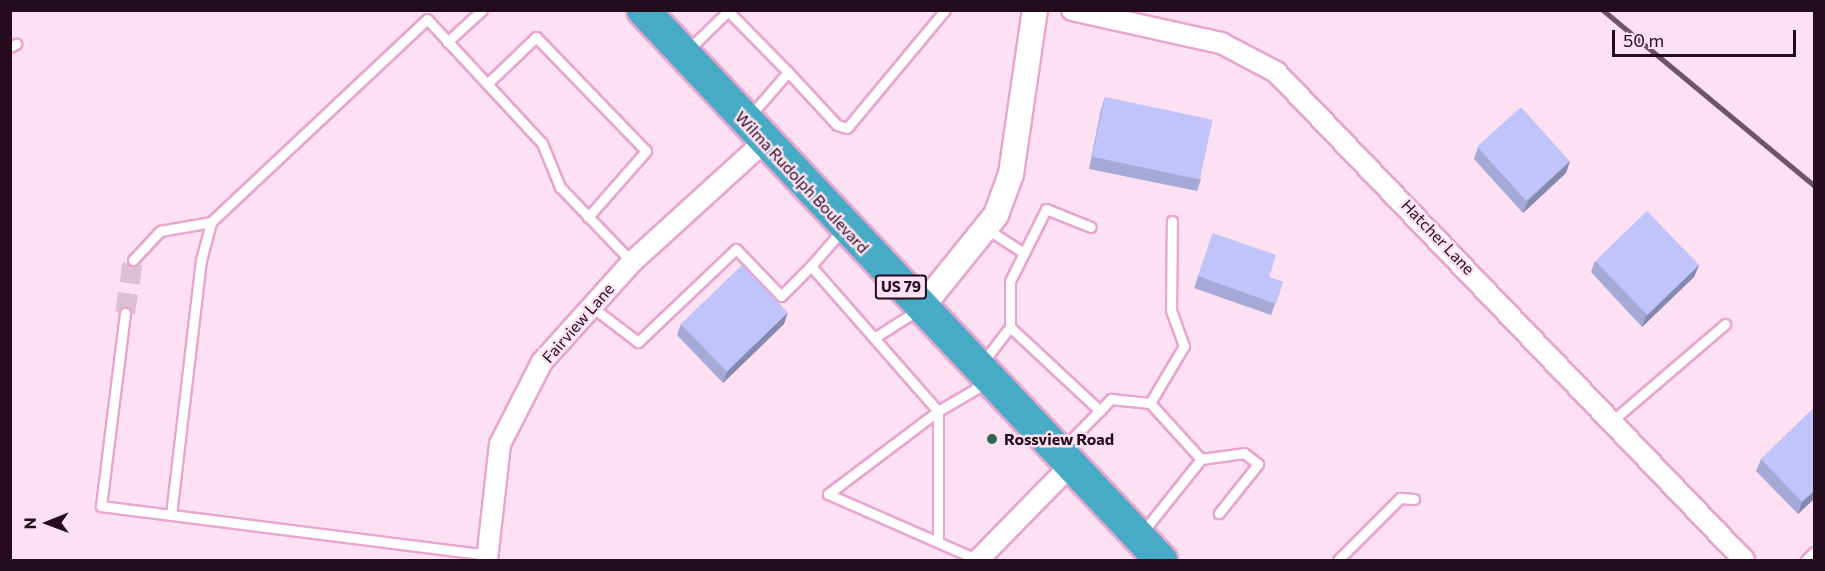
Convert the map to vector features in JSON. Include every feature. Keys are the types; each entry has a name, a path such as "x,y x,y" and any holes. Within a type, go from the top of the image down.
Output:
{"highway":[{"name":"Wilma Rudolph Boulevard","path":"643,10 844,228 1161,561"}],"street":[{"path":"921,308 987,228 1011,174 1035,10"},
{"name":"Hatcher Lane","path":"1072,10 1221,43 1276,72 1744,561"},
{"name":"Fairview Lane","path":"487,558 500,444 542,362 755,131"},
{"path":"978,560 1065,459"}],"lane":[{"path":"447,42 482,10"},
{"path":"684,54 729,11 837,125 847,128 945,10"},
{"path":"171,515 201,260 211,222 427,19 542,143 560,187 632,262"},
{"path":"487,84 536,37 646,151 588,217"},
{"path":"755,131 788,72"},
{"path":"978,560 938,539 828,494 984,374 1010,327 1010,281 1046,209 1090,227"},
{"path":"1150,404 1184,346 1172,310 1172,221"},
{"path":"133,260 160,231 211,222"},
{"path":"592,307 638,342 736,249 781,296 844,228"},
{"path":"987,228 1024,253"},
{"path":"811,266 938,411 938,539"},
{"path":"874,338 921,308"},
{"path":"125,313 101,506 487,558"},
{"path":"1612,421 1725,324"},
{"path":"1010,327 1100,411"},
{"path":"1065,459 1111,399 1150,404 1201,459"},
{"path":"1139,537 1201,459 1244,453 1258,464 1219,513"},
{"path":"1338,561 1400,498 1414,499"},
{"path":"1806,561 1815,552"}],"building":[{"path":"1105,97 1213,120 1200,180 1092,157"},
{"path":"1521,107 1570,161 1526,201 1477,146"},
{"path":"1647,211 1699,265 1647,315 1595,261"},
{"path":"1213,233 1276,255 1269,277 1283,282 1276,304 1198,276"},
{"path":"742,265 788,312 727,372 681,324"},
{"path":"1815,407 1815,490 1802,502 1761,459"}],"tunnel":[{"path":"125,313 133,260"}],"railway":[{"path":"1603,10 1814,185"}],"place":[{"name":"Rossview Road","path":"992,439"}]}
